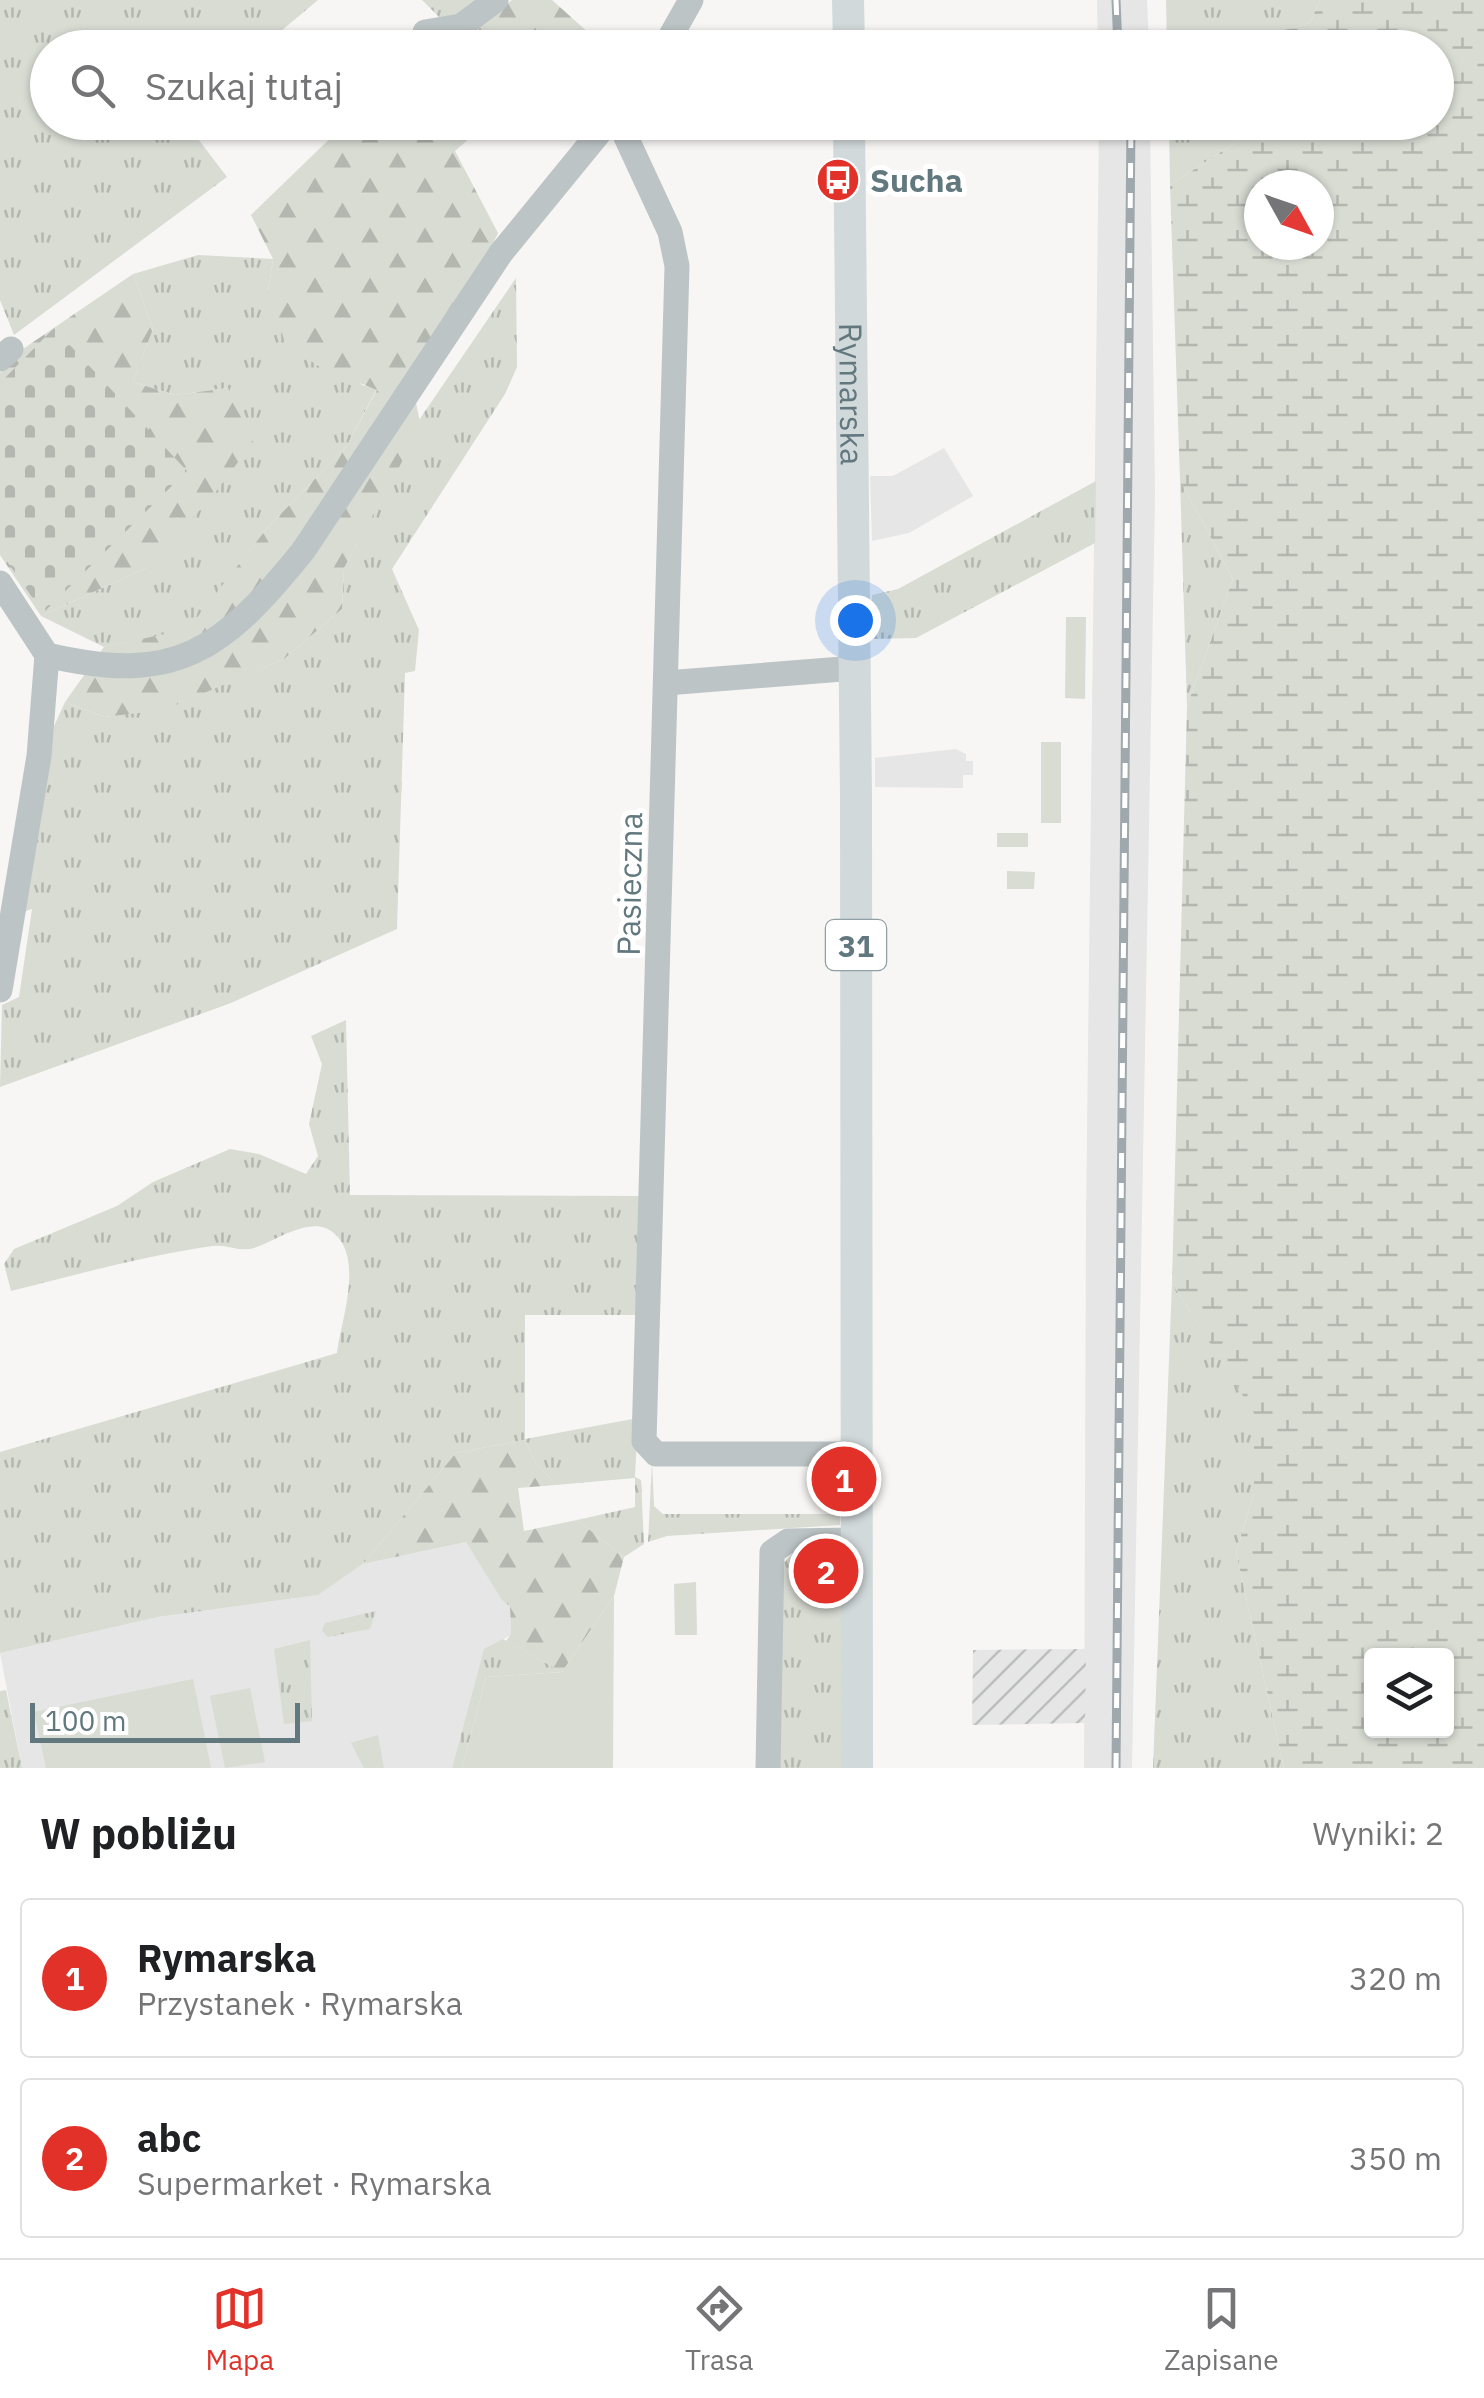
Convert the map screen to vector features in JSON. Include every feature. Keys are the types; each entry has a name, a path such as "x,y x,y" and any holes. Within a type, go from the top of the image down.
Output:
{"main road":[{"path":"848,0 849,30"},
{"name":"Rymarska","path":"850,140 857,1768"}],"street":[{"path":"437,30 462,26 496,0"},
{"path":"674,30 691,0"},
{"path":"47,654 104,667 166,665 193,654 249,611 274,587 328,516 501,253 593,140"},
{"name":"Pasieczna","path":"627,140 670,232 677,266 644,1442 656,1454 856,1454"},
{"path":"0,583 47,654 38,756 0,990"},
{"path":"666,682 855,668"},
{"path":"768,1768 772,1552 788,1541 856,1540"}],"shaded area":[{"path":"1097,0 1147,0 1148,30 1098,30"},
{"path":"1099,140 1150,140 1155,495 1132,1768 1084,1768"},
{"path":"944,448 973,496 909,533 872,541 870,476 893,476"},
{"path":"956,749 966,754 966,761 973,761 973,775 963,775 963,788 875,787 875,758"},
{"path":"466,1542 510,1606 511,1635 484,1650 452,1768 22,1768 0,1653 158,1617 318,1595 363,1564"},
{"path":"793,1545 835,1545 835,1590 792,1590"},
{"path":"1086,1649 1085,1723 972,1725 973,1650"}],"green space":[{"path":"0,0 318,0 282,30 30,30 30,140 199,140 227,177 14,335 0,300"},
{"path":"422,0 486,0 444,22"},
{"path":"512,0 552,0 586,30 471,30"},
{"path":"1166,0 1320,0 1310,23 1284,30 1167,30"},
{"path":"1320,0 1484,0 1484,1768 1284,1768 1236,1552 1254,1494 1254,1413 1172,1283 1187,706 1233,579 1180,480 1170,185 1235,140 1454,140 1454,30 1284,30 1310,23"},
{"path":"328,140 468,140 455,151 498,233 416,403 421,427 344,568 342,609 284,659 164,710 104,717 65,702 104,647 188,629 268,527 346,447 377,390 320,367 286,345 268,292 273,259 251,215"},
{"path":"1169,140 1235,140 1235,143 1170,185"},
{"path":"198,255 273,259 268,292 362,385 377,389 346,447 268,527 188,630 104,647 41,616 146,568 228,388 175,395 133,382 153,329 133,274"},
{"path":"133,274 153,329 133,382 175,395 228,388 253,442 212,497 146,568 41,616 0,555 0,373 20,351"},
{"path":"516,278 517,367 505,394 392,569 419,630 415,671 405,673 397,929 231,1003 0,1087 2,1005 19,997 32,909 17,914 54,726 65,702 104,717 164,709 284,659 342,609 344,568 420,427 419,420"},
{"path":"54,328 187,471 43,613 0,551 0,383"},
{"path":"1180,480 1233,579 1187,706"},
{"path":"1096,481 1095,543 916,638 872,639 872,595 898,589"},
{"path":"1066,617 1086,617 1085,699 1065,698"},
{"path":"1041,742 1061,742 1061,823 1041,823"},
{"path":"997,833 1028,833 1028,847 997,847"},
{"path":"1007,871 1035,872 1034,889 1007,889"},
{"path":"346,1020 350,1195 643,1196 640,1315 525,1315 525,1439 638,1418 635,1477 641,1480 644,1544 624,1557 577,1520 635,1507 635,1478 556,1485 535,1462 525,1440 456,1453 363,1564 318,1595 158,1617 0,1653 0,1452 337,1353 349,1276 344,1247 336,1235 316,1226 250,1249 217,1246 187,1250 11,1291 4,1264 14,1249 117,1206 153,1182 230,1149 259,1154 306,1174 318,1156 309,1124 322,1064 311,1036"},
{"path":"1172,1283 1254,1412 1254,1494 1236,1552 1284,1768 1153,1768"},
{"path":"525,1440 535,1462 556,1485 518,1488 524,1531 577,1520 624,1557 614,1596 562,1672 506,1641 511,1634 510,1606 502,1600 466,1542 363,1564 456,1453"},
{"path":"652,1462 654,1506 663,1514 840,1514 840,1525 667,1536 648,1542"},
{"path":"796,1550 832,1550 834,1560 809,1560 807,1580 847,1588 846,1768 776,1768 780,1567"},
{"path":"696,1582 697,1635 675,1635 674,1584"},
{"path":"614,1596 613,1768 462,1768 486,1677 562,1672"},
{"path":"376,1611 370,1629 327,1637 322,1630 325,1623"},
{"path":"503,1639 562,1672 486,1677 462,1768 452,1768 484,1649"},
{"path":"310,1640 312,1721 284,1724 274,1649"},
{"path":"193,1679 211,1768 46,1768 34,1712"},
{"path":"250,1688 265,1762 225,1768 210,1696"},
{"path":"6,1690 22,1768 0,1768 0,1691"},
{"path":"378,1735 384,1768 364,1768 351,1743"}],"railway":[{"path":"1116,0 1117,30"},
{"path":"1116,1768 1131,140"}],"place":[{"name":"Sucha","path":"838,180"},
{"name":"Rymarska","path":"844,1479"},
{"name":"abc","path":"826,1571"}]}
